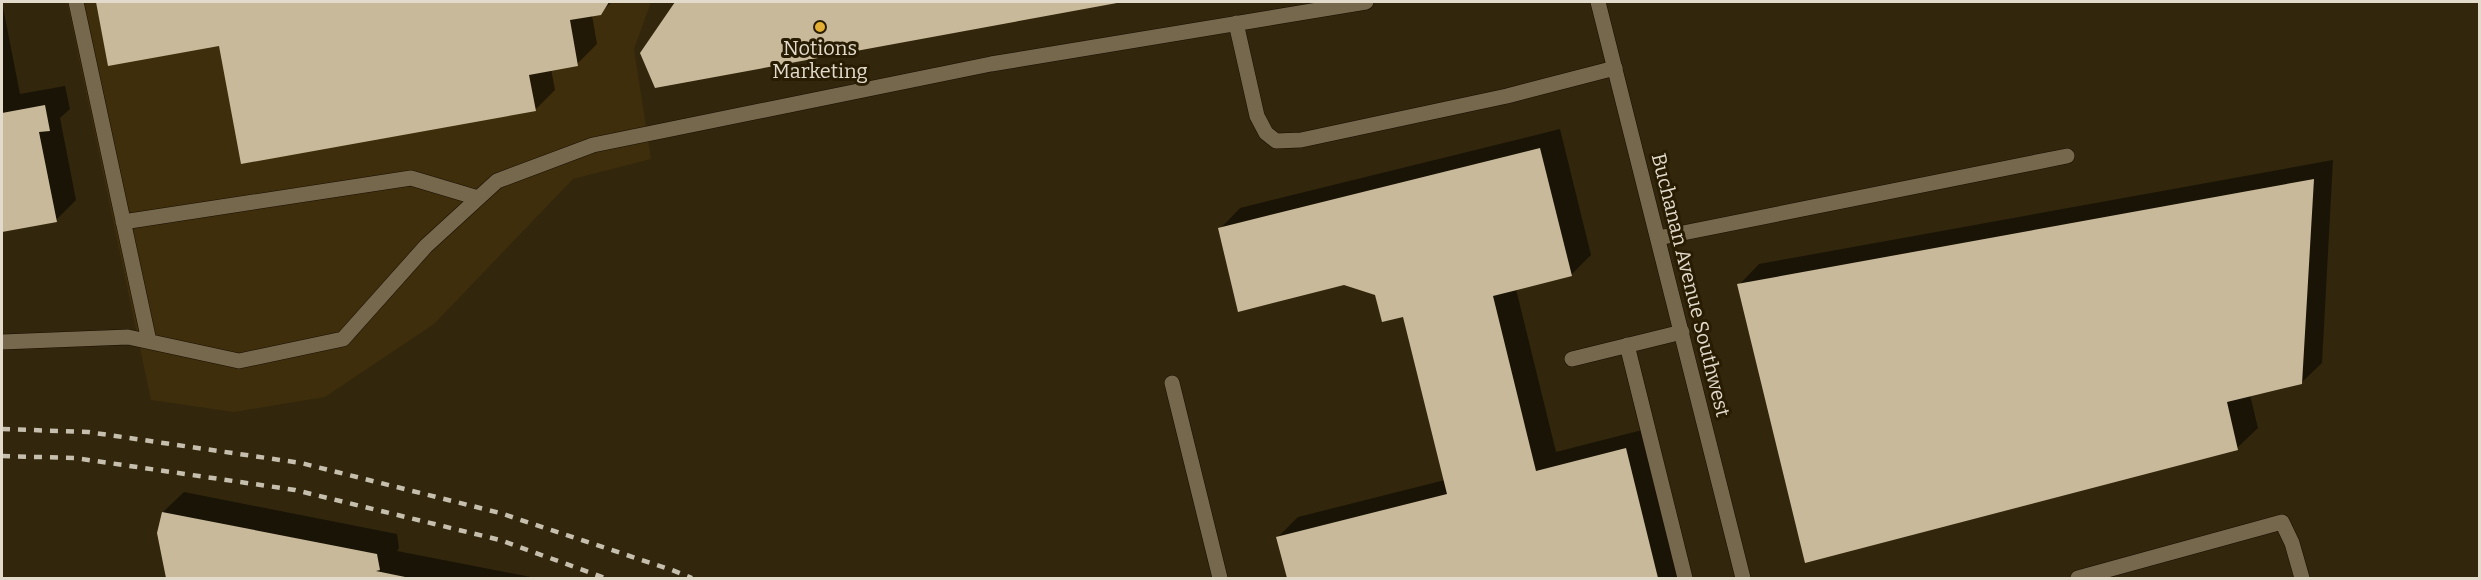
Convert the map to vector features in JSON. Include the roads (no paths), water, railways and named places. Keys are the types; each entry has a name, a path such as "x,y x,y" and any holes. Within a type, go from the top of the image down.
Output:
{"street":[{"path":"76,2 149,341"},
{"path":"2,342 128,337 239,361 343,339 426,246 497,181 592,145 991,64 1366,2"},
{"name":"Buchanan Avenue Southwest","path":"1598,2 1743,579"},
{"path":"1236,23 1257,116 1266,133 1276,141 1300,140 1496,99 1615,68"},
{"path":"1658,238 2067,156"},
{"path":"123,222 411,178 478,198"},
{"path":"1572,359 1682,332"},
{"path":"1627,345 1685,579"},
{"path":"1172,383 1220,579"},
{"path":"2078,579 2282,522 2292,543 2302,579"}],"railway":[{"path":"2,429 88,432 301,463 500,513 692,578"},
{"path":"2,456 75,458 295,490 500,540 605,578"}],"place":[{"name":"Notions Marketing","path":"820,27"}]}
